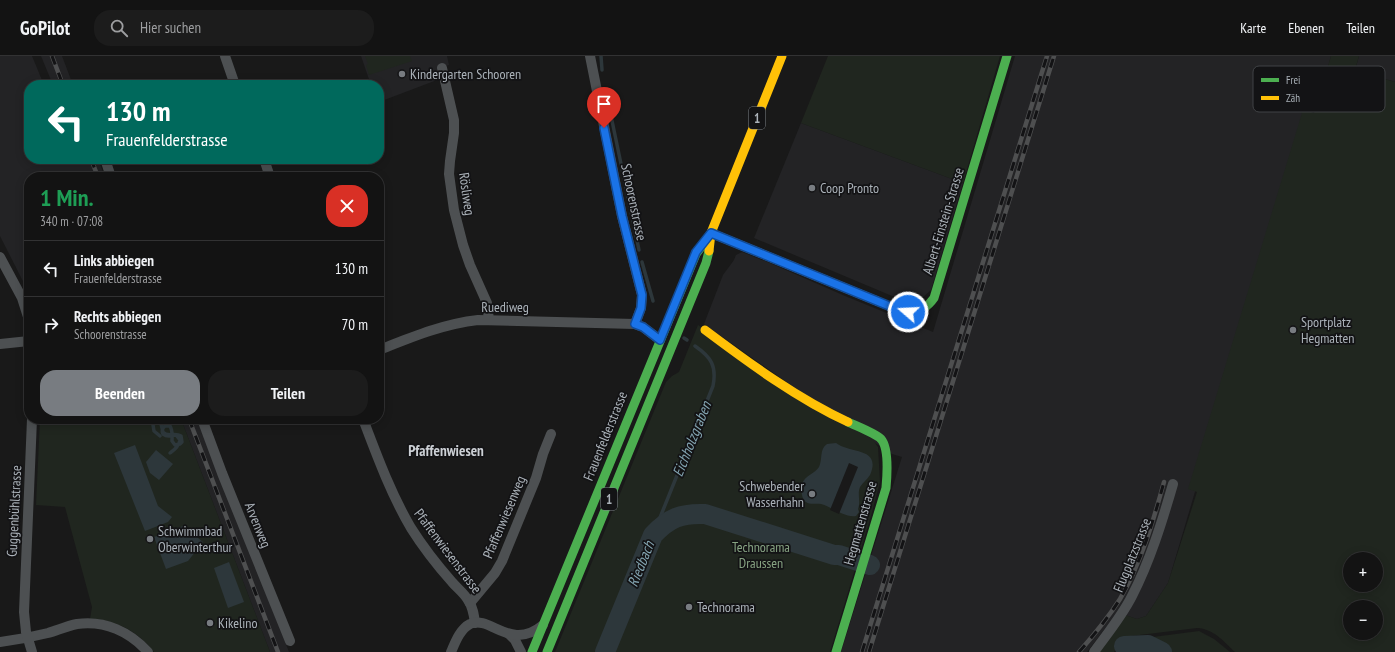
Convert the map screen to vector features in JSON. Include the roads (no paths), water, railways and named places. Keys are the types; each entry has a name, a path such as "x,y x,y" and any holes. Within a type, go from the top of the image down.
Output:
{"main road":[{"name":"Frauenfelderstrasse","path":"547,652 706,263 711,233 782,56"},
{"name":"Albert-Einstein-Strasse","path":"711,233 899,310 915,312 926,308 931,304 934,298 1007,56"},
{"name":"Frauenfelderstrasse","path":"532,652 696,252 711,233"},
{"name":"Hegmattenstrasse","path":"705,330 741,357 824,411 871,433 881,440 885,450 886,488 836,652"}],"street":[{"path":"225,56 233,80"},
{"name":"Schoorenstrasse","path":"590,56 622,216 642,295 641,308 635,324"},
{"name":"Rösliweg","path":"442,68 454,120 449,174 454,210 463,245 472,270 487,303 490,320"},
{"path":"0,257 24,304"},
{"name":"Ruediweg","path":"384,348 442,327 467,321 490,320 635,324"},
{"path":"635,324 643,327 660,340"},
{"path":"0,344 24,342"},
{"name":"Guggenbühlstrasse","path":"32,424 24,612 32,652"},
{"name":"Arvenweg","path":"204,424 290,642"},
{"name":"Pfaffenwiesenstrasse","path":"365,424 402,513 425,548 449,579 467,598 470,603 475,623"},
{"name":"Pfaffenwiesenweg","path":"470,603 502,561 536,478 551,434"},
{"name":"Flugplatzstrasse","path":"1094,652 1122,614 1132,597 1145,569 1173,484"},
{"path":"0,642 28,638 85,623 114,627 137,641 148,652"},
{"path":"451,652 461,632 467,626 475,623 517,636 538,629 543,625"},
{"path":"509,634 515,640 521,652"}],"waterway":[{"name":"Eichholzgraben","path":"601,56 602,70"},
{"name":"Eichholzgraben","path":"606,92 639,250"},
{"name":"Eichholzgraben","path":"642,262 653,301"},
{"name":"Eichholzgraben","path":"653,535 713,386 714,373 712,363 709,358 695,346"},
{"path":"154,424 153,425 154,431 160,436"},
{"path":"161,424 162,430"},
{"path":"162,430 165,426 170,426 172,435"},
{"path":"162,430 165,434 172,435"},
{"path":"162,430 163,434 172,436"},
{"path":"176,435 181,436 182,442 179,444"},
{"path":"172,436 176,435"},
{"path":"176,435 180,440 179,444"},
{"path":"172,436 172,441 175,445 179,444"},
{"path":"170,453 179,444"},
{"name":"Riedbach","path":"605,652 653,535 664,524 682,516 689,514 705,514 870,565"},
{"name":"Riedbach","path":"1124,646 1148,645 1162,652"}],"railway":[{"path":"52,56 61,80"},
{"path":"862,652 1047,56"},
{"path":"869,652 1054,56"},
{"path":"93,164 96,172"},
{"path":"191,424 278,652"},
{"path":"1079,652 1111,613 1120,599 1146,542 1164,482"}],"place":[{"name":"Kindergarten Schooren","path":"402,74"},
{"name":"Coop Pronto","path":"812,188"},
{"name":"Sportplatz Hegmatten","path":"1293,330"},
{"name":"Schwebender Wasserhahn","path":"812,494"},
{"name":"Schwimmbad Oberwinterthur","path":"150,539"},
{"name":"Technorama","path":"689,607"},
{"name":"Kikelino","path":"210,623"}],"district":[{"name":"Pfaffenwiesen","path":"446,451"}],"park label":[{"name":"Technorama Draussen","path":"761,556"}]}
